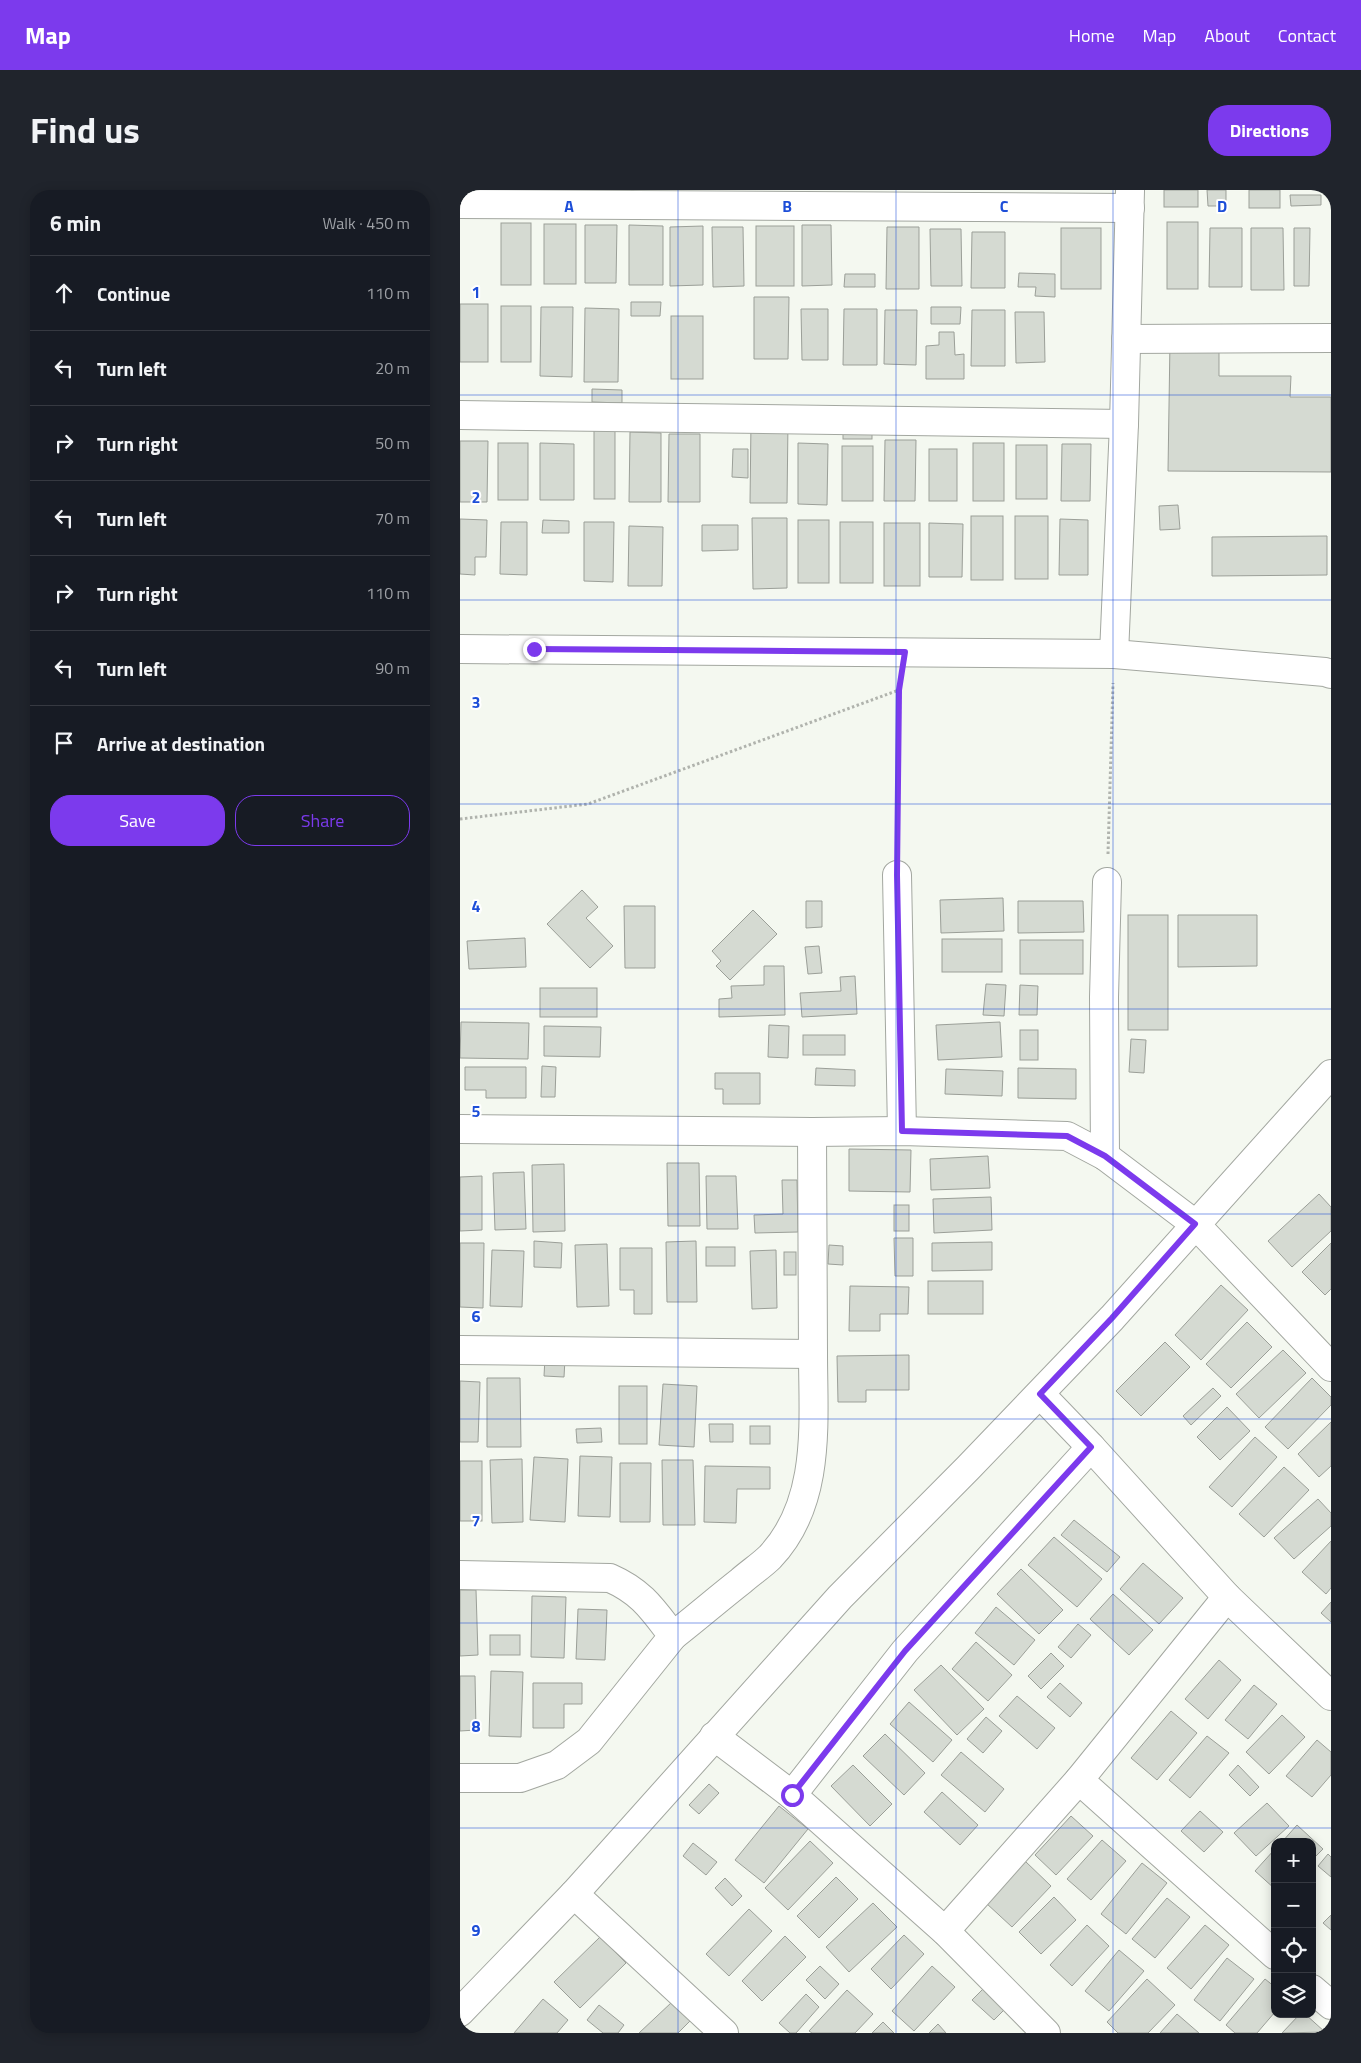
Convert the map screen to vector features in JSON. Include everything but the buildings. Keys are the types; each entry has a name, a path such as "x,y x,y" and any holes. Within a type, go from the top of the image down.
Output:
{"street":[{"path":"460,204 1130,199 1124,424 1114,654"},
{"path":"1126,339 1331,338"},
{"path":"460,415 1124,424"},
{"path":"460,649 1114,654 1331,674"},
{"path":"897,875 902,1131"},
{"path":"1105,1156 1104,997 1107,882"},
{"path":"460,2012 574,1894 840,1597 1112,1318 1331,1074"},
{"path":"460,1129 902,1131 1067,1136 1105,1156 1195,1224 1331,1367"},
{"path":"460,1778 520,1778 557,1766 588,1741 674,1636 770,1556 788,1533 798,1513 808,1482 813,1446 812,1132"},
{"path":"460,1350 813,1354"},
{"path":"1040,1394 1091,1447 1227,1597 1331,1696"},
{"path":"792,1795 905,1651 1091,1447"},
{"path":"460,1575 610,1578 642,1597 674,1636"},
{"path":"945,1931 1079,1780 1227,1597"},
{"path":"714,1736 792,1795 945,1931 1046,2033"},
{"path":"1079,1780 1271,1951"},
{"path":"574,1894 724,2033"},
{"path":"1316,1992 1331,2005"}],"path":[{"path":"897,875 899,690 905,652"},
{"path":"1107,882 1114,654"},
{"path":"460,819 588,804 899,690"}],"route":[{"path":"534,649 905,652 899,690 897,875 902,1131 1067,1136 1105,1156 1195,1224 1112,1318 1040,1394 1091,1447 905,1651 792,1795"}]}
